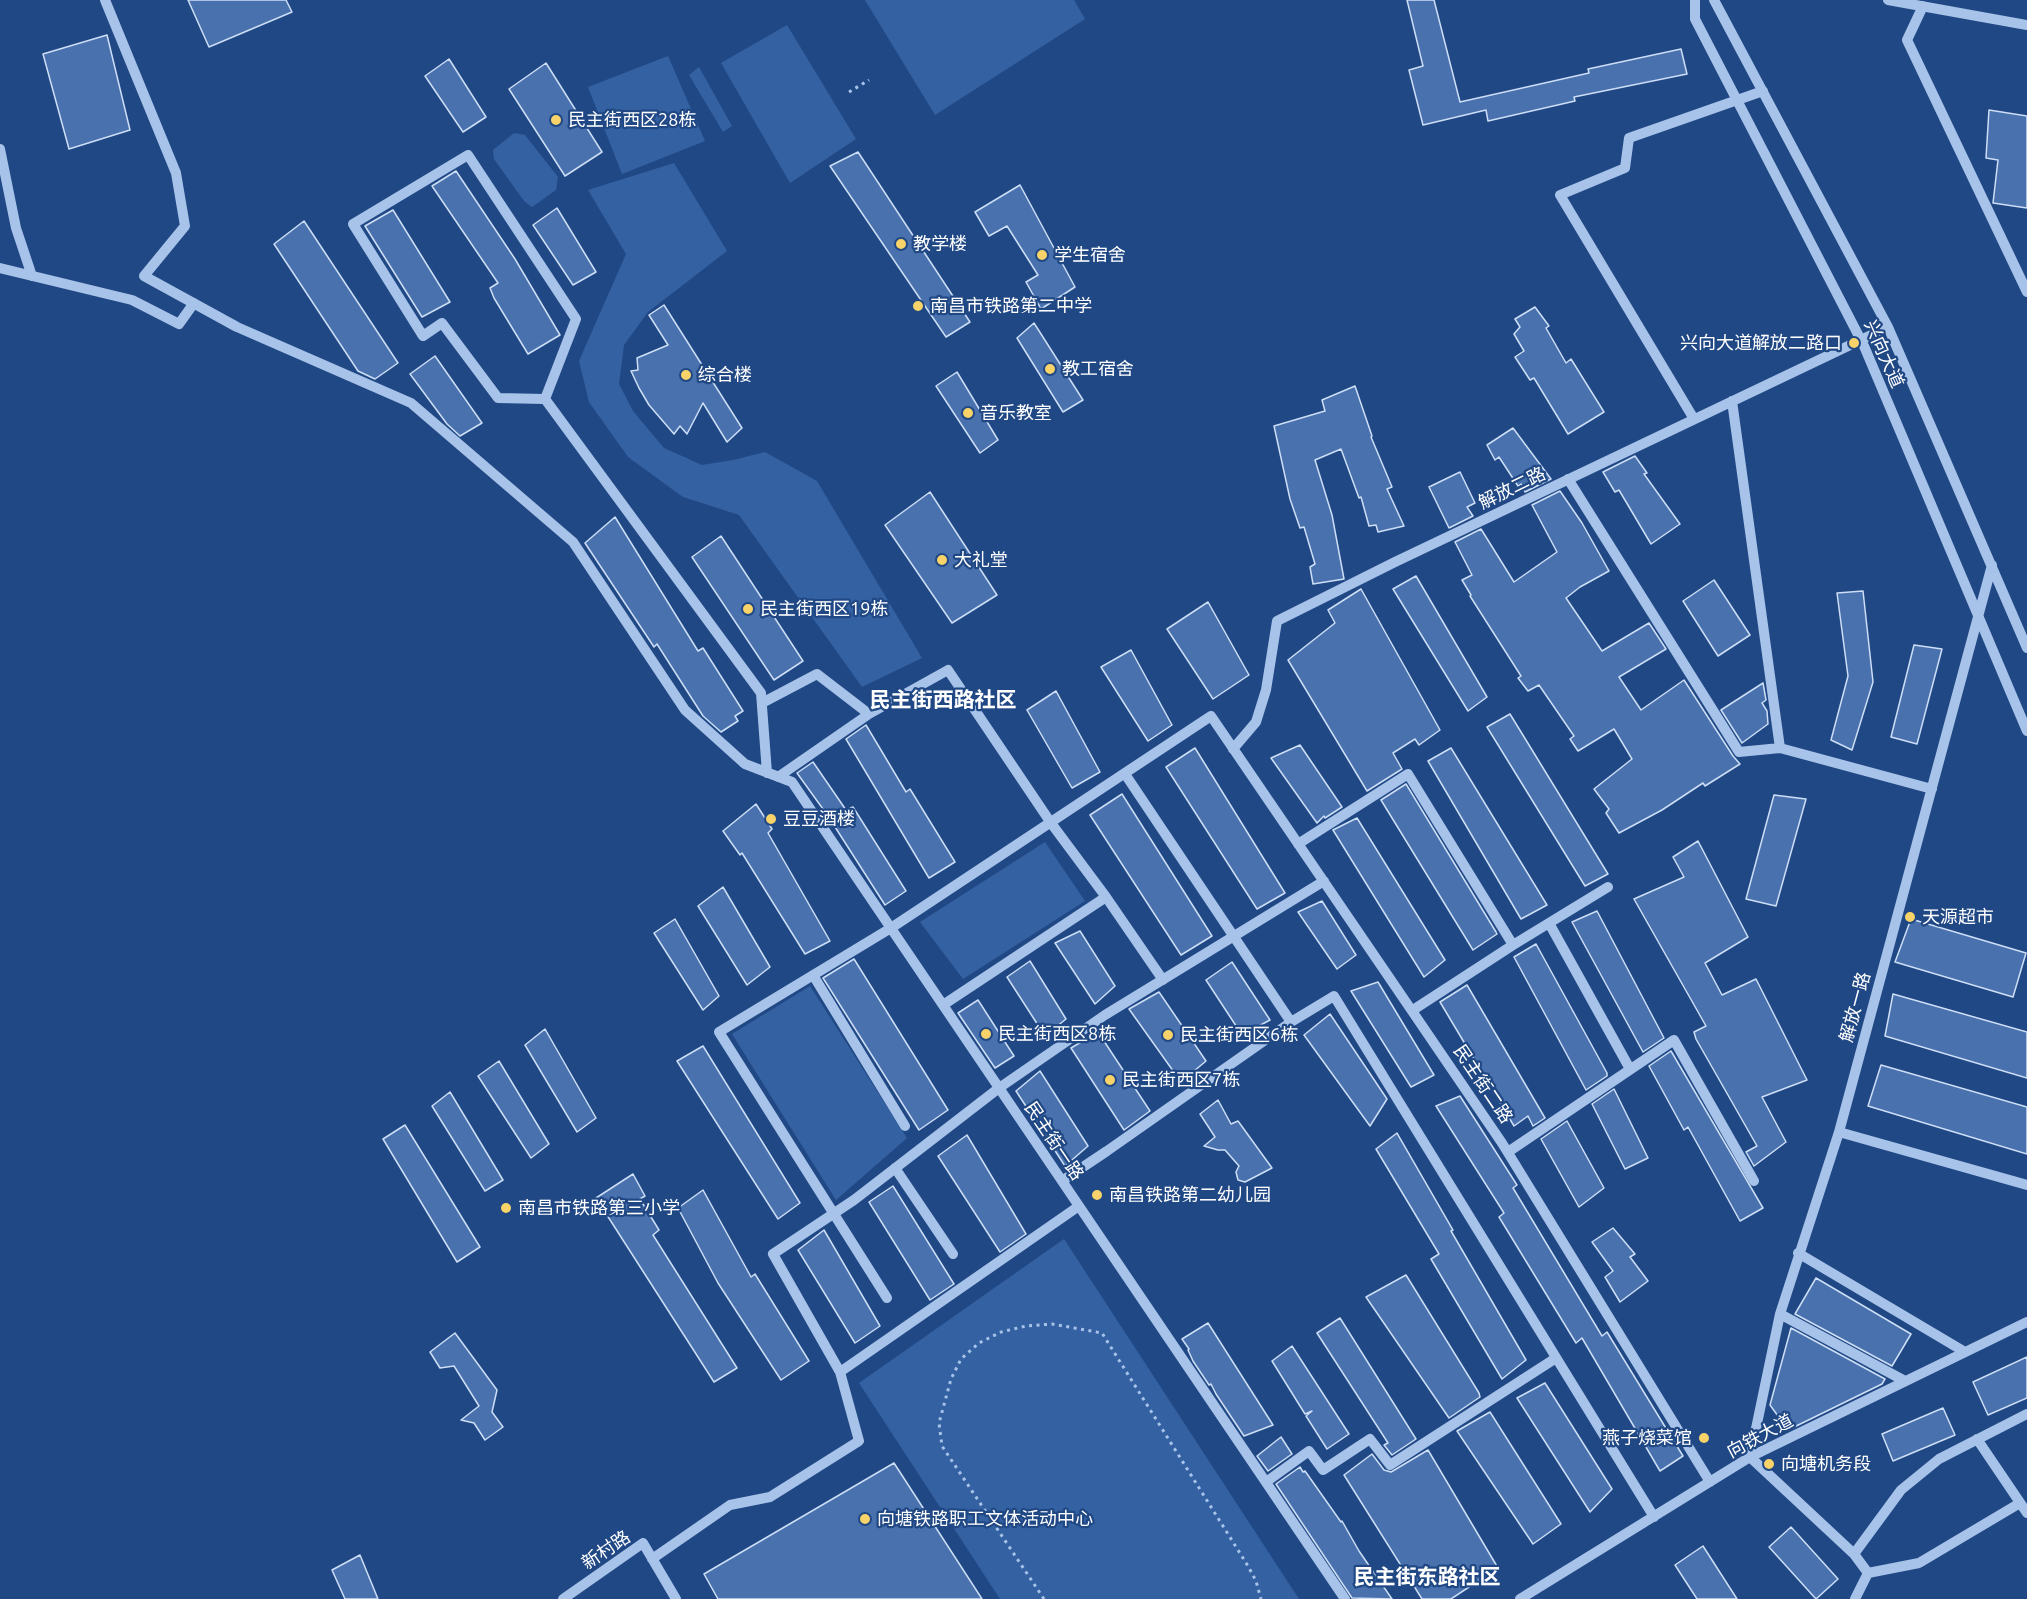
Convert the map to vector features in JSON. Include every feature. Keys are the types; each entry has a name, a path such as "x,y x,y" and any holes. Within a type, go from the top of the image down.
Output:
{"street":[{"name":"民主街一路","path":"105,0 176,173 185,226 144,276 237,327 411,403 573,542 685,710 745,764 792,782 1345,1599"},
{"name":"兴向大道","path":"1695,0 1695,19 1860,340 2027,731"},
{"name":"兴向大道","path":"1714,0 1888,327 2027,648"},
{"path":"1888,0 2027,25"},
{"path":"1923,6 1907,40 2027,292"},
{"path":"1694,419 1560,195 1624,168 1629,138 1763,91"},
{"path":"0,149 16,228 32,276"},
{"path":"468,155 576,319 544,399 498,398 442,323 423,336 353,224 468,155"},
{"path":"0,268 132,300 178,324 194,303"},
{"name":"解放二路","path":"1233,749 1256,722 1266,690 1276,621 1888,327"},
{"path":"544,399 761,693 773,775 868,714 948,670 1051,823 1163,980"},
{"path":"1732,401 1780,748"},
{"path":"1568,479 1739,752 1780,748 1932,789"},
{"name":"解放一路","path":"1750,1457 1780,1314 1839,1132 1992,565"},
{"path":"762,703 817,674 868,714"},
{"name":"民主街二路","path":"1125,774 1211,716 1508,1152 1710,1482"},
{"path":"887,1298 719,1032 891,928 1125,774 1291,1022"},
{"path":"1298,844 1408,774 1513,945"},
{"path":"652,1559 730,1505 770,1497 859,1441 840,1371 773,1254 833,1214 999,1088 1105,1015 1324,881"},
{"path":"1413,1010 1608,887"},
{"path":"943,1005 1106,897"},
{"path":"1549,923 1630,1069"},
{"path":"813,975 905,1126"},
{"path":"1062,1181 1291,1022 1334,996 1654,1517"},
{"path":"1508,1152 1674,1040 1754,1181"},
{"path":"1839,1132 2027,1185"},
{"path":"895,1168 953,1254"},
{"path":"840,1371 1079,1206"},
{"path":"1798,1253 1965,1352"},
{"path":"1780,1314 1905,1382"},
{"name":"向铁大道","path":"1520,1599 1750,1457 2027,1322"},
{"path":"1266,1482 1309,1451 1323,1470 1371,1439 1390,1465 1556,1358"},
{"path":"1854,1554 1901,1490 1939,1459 2027,1414"},
{"path":"1977,1438 2027,1513"},
{"path":"1750,1457 1854,1554 1868,1573"},
{"path":"1868,1573 1919,1563 2020,1503"},
{"name":"新村路","path":"563,1599 643,1543 676,1599"},
{"path":"1855,1599 1868,1573"}],"path":[{"path":"849,92 869,80"},
{"path":"1044,1599 942,1446 939,1423 951,1379 961,1359 980,1343 1001,1332 1026,1326 1052,1324 1101,1333 1248,1566 1262,1599"}],"shaded area":[{"path":"865,0 1074,0 1085,19 935,115"},
{"path":"787,25 856,139 790,183 721,63"},
{"path":"668,56 705,141 622,174 588,87"},
{"path":"699,67 732,126 723,132 689,75"},
{"path":"514,133 525,135 558,177 556,190 532,207 524,201 494,159 493,150"},
{"path":"674,163 727,251 648,312 624,345 619,384 633,411 664,448 702,465 765,452 817,481 922,658 862,687 739,515 683,497 628,457 589,402 579,361 626,254 588,190"},
{"path":"1045,842 1085,901 963,979 920,922"},
{"path":"810,986 907,1138 836,1200 732,1034"},
{"path":"1064,1239 1299,1599 1000,1599 859,1383"}],"building":[{"path":"188,0 286,0 292,12 209,47"},
{"path":"1407,0 1434,0 1460,102 1589,73 1588,69 1681,49 1687,74 1574,97 1575,101 1488,121 1486,110 1423,125 1409,70 1423,66"},
{"path":"107,35 130,130 69,149 43,54"},
{"path":"449,59 486,117 463,132 425,76"},
{"name":"民主街西区28栋","path":"546,63 602,152 565,176 509,89"},
{"path":"1989,110 2027,116 2027,208 1993,203 1998,160 1986,158"},
{"name":"教学楼","path":"858,152 970,322 946,337 830,166"},
{"path":"456,171 515,259 560,335 528,354 494,298 490,288 498,283 432,186"},
{"name":"学生宿舍","path":"1020,185 1075,287 1041,309 1026,282 1038,275 1007,226 989,236 975,212"},
{"path":"557,208 596,272 573,285 533,225"},
{"path":"393,210 450,302 422,317 365,226"},
{"path":"304,221 398,363 375,379 358,371 274,244"},
{"name":"综合楼","path":"664,305 742,428 727,442 703,403 687,434 680,426 674,434 649,405 631,371 638,370 637,358 668,345 649,315"},
{"path":"1535,307 1549,326 1546,328 1566,363 1571,359 1604,412 1568,434 1534,378 1530,380 1515,357 1524,351 1514,334 1520,327 1515,319"},
{"name":"教工宿舍","path":"1034,323 1083,400 1063,412 1017,338"},
{"path":"435,356 482,423 460,436 447,424 410,374"},
{"name":"音乐教室","path":"957,372 998,440 980,453 936,386"},
{"path":"1355,386 1371,437 1392,487 1387,489 1404,526 1378,532 1376,525 1369,526 1361,497 1359,498 1341,449 1315,460 1332,515 1344,579 1313,584 1310,567 1315,564 1304,527 1300,528 1290,499 1274,426 1325,411 1322,400"},
{"path":"1513,428 1551,479 1525,492 1521,484 1518,486 1499,457 1495,460 1487,445"},
{"path":"1635,456 1647,473 1644,474 1680,524 1651,544 1619,490 1615,492 1603,472"},
{"path":"1460,472 1475,503 1467,507 1473,516 1449,528 1429,487"},
{"path":"1560,491 1582,523 1609,571 1580,587 1566,598 1602,651 1649,623 1666,649 1619,677 1641,710 1684,680 1740,764 1705,786 1703,783 1662,810 1619,833 1606,813 1609,809 1594,789 1632,759 1614,729 1578,751 1570,739 1574,736 1539,685 1528,691 1518,678 1521,676 1462,580 1472,575 1455,542 1481,529 1514,582 1557,552 1532,505"},
{"name":"大礼堂","path":"930,492 997,595 952,623 885,525"},
{"path":"615,517 698,651 703,648 743,711 735,716 738,721 721,732 703,716 657,644 654,647 585,543"},
{"name":"民主街西区19栋","path":"721,536 803,661 774,680 692,557"},
{"path":"1416,576 1487,697 1468,711 1393,589"},
{"path":"1714,580 1750,635 1718,656 1683,601"},
{"path":"1361,589 1440,730 1419,745 1415,739 1393,753 1402,769 1367,791 1288,660 1335,623 1328,610"},
{"path":"1863,591 1873,682 1852,750 1831,740 1848,676 1837,593"},
{"path":"1208,602 1249,675 1213,699 1167,629"},
{"path":"1914,645 1942,649 1917,744 1891,737"},
{"path":"1131,650 1172,725 1148,741 1101,667"},
{"path":"1763,683 1766,700 1762,703 1767,711 1768,724 1742,743 1721,710"},
{"path":"1056,691 1100,772 1072,788 1027,710"},
{"path":"1510,714 1608,874 1585,886 1487,727"},
{"path":"866,725 906,792 910,789 955,862 929,878 846,739"},
{"path":"1300,745 1342,807 1325,818 1324,816 1317,823 1271,758"},
{"path":"1195,748 1285,893 1257,909 1166,767"},
{"path":"1451,748 1547,905 1521,919 1428,761"},
{"path":"813,762 846,810 853,807 906,891 885,905 828,816 797,773"},
{"path":"1406,784 1497,934 1473,950 1381,800"},
{"path":"1122,794 1212,936 1181,955 1090,815"},
{"path":"1774,795 1806,799 1776,906 1746,899"},
{"path":"756,804 772,829 768,833 830,941 805,954 742,853 740,855 723,831"},
{"path":"1357,818 1445,960 1424,977 1333,830"},
{"path":"1698,841 1748,937 1705,963 1722,995 1756,979 1807,1080 1762,1097 1786,1142 1754,1166 1746,1152 1757,1146 1696,1039 1694,1032 1706,1026 1634,899 1684,877 1673,857"},
{"path":"723,887 770,967 747,985 698,906"},
{"path":"1322,901 1356,955 1337,969 1298,912"},
{"path":"1597,911 1664,1038 1643,1052 1572,922"},
{"path":"675,919 719,996 703,1010 654,933"},
{"path":"1911,919 2026,953 2013,997 1895,962"},
{"path":"1080,931 1115,986 1095,1004 1055,943"},
{"path":"1536,944 1607,1073 1607,1076 1586,1090 1514,957"},
{"path":"854,959 948,1110 919,1130 823,978"},
{"path":"1030,961 1066,1019 1045,1036 1007,977"},
{"path":"1232,962 1270,1020 1242,1035 1206,980"},
{"path":"1378,982 1434,1075 1411,1087 1351,991"},
{"path":"1467,985 1545,1118 1533,1126 1528,1116 1514,1126 1440,1002"},
{"name":"民主街西区6栋","path":"1159,992 1206,1061 1181,1082 1129,1009"},
{"path":"1893,994 2027,1032 2027,1078 1885,1036"},
{"name":"民主街西区8栋","path":"978,1000 1014,1056 995,1068 958,1013"},
{"path":"1330,1014 1387,1099 1370,1126 1304,1035"},
{"path":"545,1029 596,1118 577,1132 525,1045"},
{"name":"民主街西区7栋","path":"1098,1032 1150,1111 1124,1130 1071,1048"},
{"path":"703,1046 800,1203 778,1219 677,1061"},
{"path":"1671,1051 1763,1208 1740,1221 1688,1127 1684,1130 1649,1066"},
{"path":"499,1061 549,1144 531,1158 478,1076"},
{"path":"1881,1065 2027,1107 2027,1154 1868,1106"},
{"path":"1040,1071 1088,1146 1065,1166 1016,1091"},
{"path":"1614,1089 1648,1158 1625,1169 1592,1104"},
{"path":"450,1092 503,1180 485,1191 432,1106"},
{"path":"1460,1096 1517,1185 1513,1188 1602,1336 1607,1332 1683,1456 1660,1471 1582,1338 1576,1343 1499,1217 1504,1213 1436,1106"},
{"path":"1218,1100 1231,1124 1238,1121 1272,1168 1245,1182 1238,1180 1236,1172 1239,1166 1225,1150 1204,1146 1215,1137 1200,1114"},
{"path":"1567,1121 1604,1188 1579,1207 1541,1139"},
{"path":"405,1125 480,1247 457,1262 383,1139"},
{"path":"1397,1133 1526,1360 1502,1379 1431,1259 1439,1254 1376,1149"},
{"path":"967,1135 1026,1234 1000,1252 938,1156"},
{"path":"633,1174 645,1196 640,1199 659,1230 653,1235 737,1368 714,1382 596,1198"},
{"path":"893,1186 954,1284 930,1300 869,1202"},
{"path":"703,1190 751,1277 755,1274 809,1361 781,1380 718,1283 678,1208"},
{"path":"1613,1228 1635,1254 1630,1257 1648,1281 1620,1302 1605,1277 1613,1271 1592,1242"},
{"path":"824,1230 880,1326 855,1343 798,1250"},
{"path":"1406,1275 1479,1393 1480,1397 1449,1418 1366,1297"},
{"path":"1816,1278 1911,1334 1892,1366 1795,1314"},
{"path":"1340,1318 1416,1439 1392,1455 1384,1445 1388,1443 1317,1333"},
{"path":"1208,1323 1273,1425 1244,1436 1211,1384 1209,1385 1193,1361 1182,1339"},
{"path":"1791,1328 1885,1379 1882,1384 1788,1430 1770,1405"},
{"path":"455,1333 497,1390 492,1412 503,1427 485,1440 474,1423 461,1420 479,1406 454,1366 440,1368 430,1352"},
{"path":"1292,1346 1349,1434 1327,1449 1306,1416 1312,1411 1305,1414 1272,1361"},
{"path":"2027,1357 2027,1398 1988,1415 1973,1382"},
{"path":"1545,1383 1612,1489 1590,1512 1517,1398"},
{"path":"1943,1408 1955,1435 1893,1461 1882,1434"},
{"path":"1490,1412 1561,1524 1533,1544 1457,1431"},
{"path":"1281,1437 1292,1454 1268,1471 1257,1456"},
{"path":"1428,1450 1498,1568 1451,1599 1422,1599 1344,1475 1372,1454 1384,1470 1391,1472"},
{"name":"向塘铁路职工文体活动中心","path":"894,1463 982,1599 718,1599 704,1574"},
{"path":"1300,1467 1342,1521 1359,1551 1392,1599 1352,1598 1276,1484"},
{"path":"1791,1527 1838,1579 1816,1599 1769,1547"},
{"path":"1703,1546 1737,1599 1697,1599 1675,1565"},
{"path":"360,1555 378,1599 345,1599 332,1570"}],"place":[{"name":"民主街西区28栋","path":"556,120"},
{"name":"教学楼","path":"901,244"},
{"name":"学生宿舍","path":"1042,255"},
{"name":"南昌市铁路第二中学","path":"918,306"},
{"name":"兴向大道解放二路口","path":"1854,343"},
{"name":"教工宿舍","path":"1050,369"},
{"name":"综合楼","path":"686,375"},
{"name":"音乐教室","path":"968,413"},
{"name":"大礼堂","path":"942,560"},
{"name":"民主街西区19栋","path":"748,609"},
{"name":"豆豆酒楼","path":"771,819"},
{"name":"天源超市","path":"1910,917"},
{"name":"民主街西区8栋","path":"986,1034"},
{"name":"民主街西区6栋","path":"1168,1035"},
{"name":"民主街西区7栋","path":"1110,1080"},
{"name":"南昌铁路第二幼儿园","path":"1097,1195"},
{"name":"南昌市铁路第三小学","path":"506,1208"},
{"name":"燕子烧菜馆","path":"1704,1438"},
{"name":"向塘机务段","path":"1769,1464"},
{"name":"向塘铁路职工文体活动中心","path":"865,1519"}],"district":[{"name":"民主街西路社区","path":"943,700"},
{"name":"民主街东路社区","path":"1427,1577"}]}
